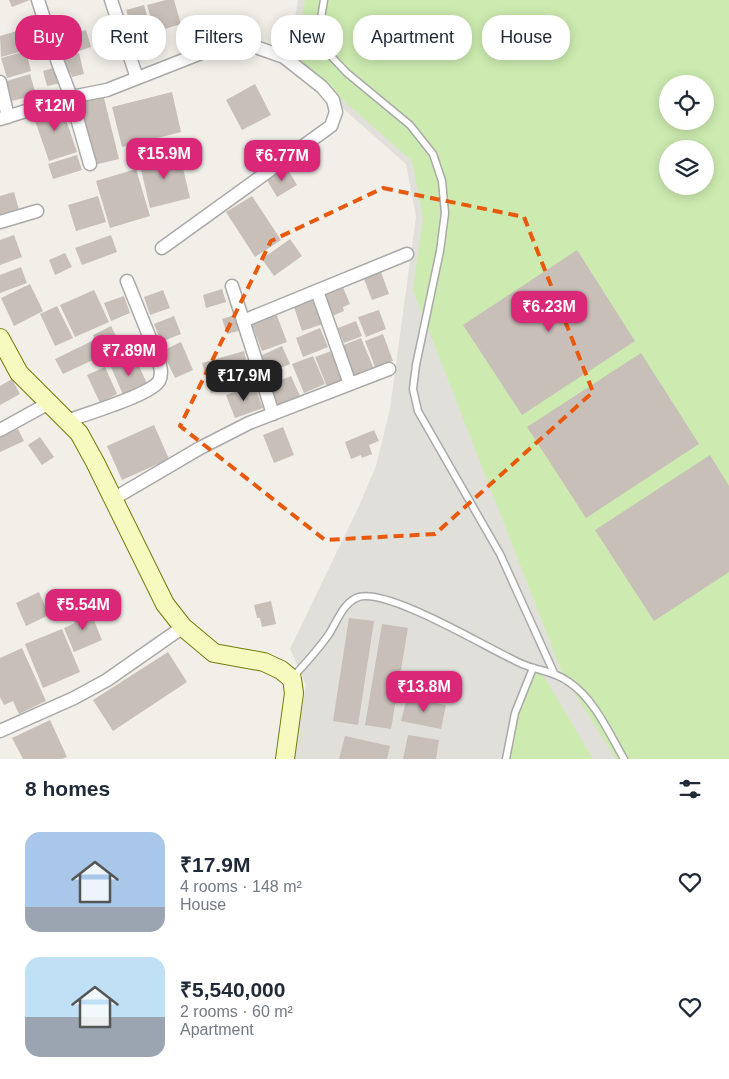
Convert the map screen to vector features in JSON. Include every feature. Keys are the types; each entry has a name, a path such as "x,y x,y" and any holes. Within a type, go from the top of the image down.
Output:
{"street":[{"path":"38,0 71,97 90,164"},
{"path":"111,0 137,78"},
{"path":"0,82 4,118 71,97 107,90 209,50 247,44 284,57 322,87 333,100 336,112 331,126 162,248"},
{"path":"0,222 37,211"},
{"path":"243,322 407,254"},
{"path":"67,421 136,396 156,385 160,379 161,370 158,358 127,281"},
{"path":"232,286 273,414"},
{"path":"317,291 350,384"},
{"path":"0,338 19,373 79,433 165,604 183,627 214,653 264,662 281,670 292,679 294,693 285,759"},
{"path":"113,499 200,448 249,423 389,368"},
{"path":"0,430 49,403"},
{"path":"0,731 74,698 107,680 183,627"}],"lane":[{"path":"324,0 320,24 321,42 329,54 347,73 410,126 433,154 442,180 445,213 440,251 416,365 413,389 418,411 500,554 554,673"},
{"path":"292,679 329,634 348,604 355,598 364,596 403,605 438,620 510,658 534,668 554,673 569,682 581,692 596,710 624,759"},
{"path":"506,759 516,713 534,668"}],"highlighted area":[{"path":"383,188 524,217 593,392 435,534 325,540 180,426 271,241"}],"shaded area":[{"path":"298,0 729,0 729,759 293,759 306,685 290,649 359,506 376,466 390,409 416,217 406,164 288,60 343,60 343,15 296,15"}],"green space":[{"path":"305,0 729,0 729,759 616,759 563,675 413,290 423,217 412,161 297,60 343,60 343,15 302,15"},
{"path":"534,673 545,678 593,759 507,759 523,681 529,674"}],"building":[{"path":"9,0 30,0 12,7"},
{"path":"174,0 178,15 176,15 176,26 166,29 166,15 150,15 147,5"},
{"path":"144,5 147,15 128,15 126,10"},
{"path":"86,30 91,47 82,50 82,31"},
{"path":"15,32 15,53 1,57 0,36"},
{"path":"15,54 15,60 28,60 31,71 7,78 1,58"},
{"path":"59,60 81,60 84,74 72,77 66,65 61,66"},
{"path":"57,67 61,83 47,86 43,71"},
{"path":"30,74 36,95 12,101 7,81"},
{"path":"255,84 271,115 242,130 226,100"},
{"path":"172,92 181,132 122,147 112,107"},
{"path":"103,94 119,159 94,165 79,100"},
{"path":"60,102 77,152 49,161 32,112"},
{"path":"179,151 190,198 150,208 139,161"},
{"path":"77,155 82,170 53,179 48,164"},
{"path":"287,168 297,185 277,197 267,180"},
{"path":"136,169 150,216 110,228 96,181"},
{"path":"14,192 19,210 0,215 0,196"},
{"path":"98,196 106,222 76,231 68,205"},
{"path":"252,196 281,240 255,257 226,212"},
{"path":"14,235 22,257 0,265 0,240"},
{"path":"111,235 117,252 82,265 75,248"},
{"path":"290,239 302,256 274,276 262,259"},
{"path":"577,250 635,341 522,415 463,325"},
{"path":"65,253 72,267 55,275 49,260"},
{"path":"21,267 27,283 0,293 0,275"},
{"path":"381,272 389,294 372,300 364,279"},
{"path":"30,284 43,311 14,326 1,298"},
{"path":"342,285 350,304 343,307 344,311 332,316 323,293"},
{"path":"222,289 226,302 206,308 203,295"},
{"path":"94,290 109,322 75,337 60,305"},
{"path":"163,290 170,308 150,315 144,297"},
{"path":"124,296 130,313 111,321 104,303"},
{"path":"313,297 323,324 302,331 293,304"},
{"path":"57,306 73,338 55,346 40,314"},
{"path":"379,310 386,329 366,337 358,317"},
{"path":"276,313 287,342 262,351 251,322"},
{"path":"238,314 242,330 227,334 222,319"},
{"path":"174,316 181,334 161,342 154,324"},
{"path":"356,321 362,336 344,343 338,328"},
{"path":"111,326 127,358 108,367 93,335"},
{"path":"320,328 328,347 303,357 296,338"},
{"path":"383,334 393,361 375,367 365,341"},
{"path":"361,338 374,369 353,377 341,346"},
{"path":"92,341 99,357 63,374 55,359"},
{"path":"181,342 193,370 175,378 162,351"},
{"path":"282,346 290,364 268,373 260,356"},
{"path":"334,350 346,381 328,389 315,357"},
{"path":"244,351 252,381 211,393 202,363"},
{"path":"641,353 699,444 586,518 527,427"},
{"path":"313,356 325,384 304,393 292,364"},
{"path":"135,357 148,386 124,397 111,367"},
{"path":"105,367 117,394 100,403 87,375"},
{"path":"291,376 300,396 275,406 267,386"},
{"path":"12,379 20,394 0,405 0,386"},
{"path":"254,385 263,408 235,418 226,395"},
{"path":"154,425 169,459 122,480 107,446"},
{"path":"283,427 294,455 274,463 263,435"},
{"path":"18,429 24,441 0,452 0,437"},
{"path":"374,430 379,441 369,445 372,454 362,458 361,455 351,459 345,442"},
{"path":"40,437 54,457 42,465 28,445"},
{"path":"710,455 729,486 729,572 654,621 595,530"},
{"path":"39,592 49,615 26,626 16,603"},
{"path":"271,601 276,624 262,627 260,618 257,618 254,605"},
{"path":"89,608 102,640 74,652 64,628 75,623 71,615"},
{"path":"349,618 374,621 358,725 333,721"},
{"path":"382,624 408,628 391,729 365,725"},
{"path":"62,629 80,672 43,688 25,644"},
{"path":"22,648 46,701 19,714 13,701 4,705 0,697 0,658"},
{"path":"168,652 187,682 113,731 93,700"},
{"path":"407,697 446,705 441,729 401,721"},
{"path":"50,720 67,757 62,759 23,759 12,738"},
{"path":"408,735 439,740 436,759 403,759"},
{"path":"345,736 390,746 387,759 339,759"}]}
